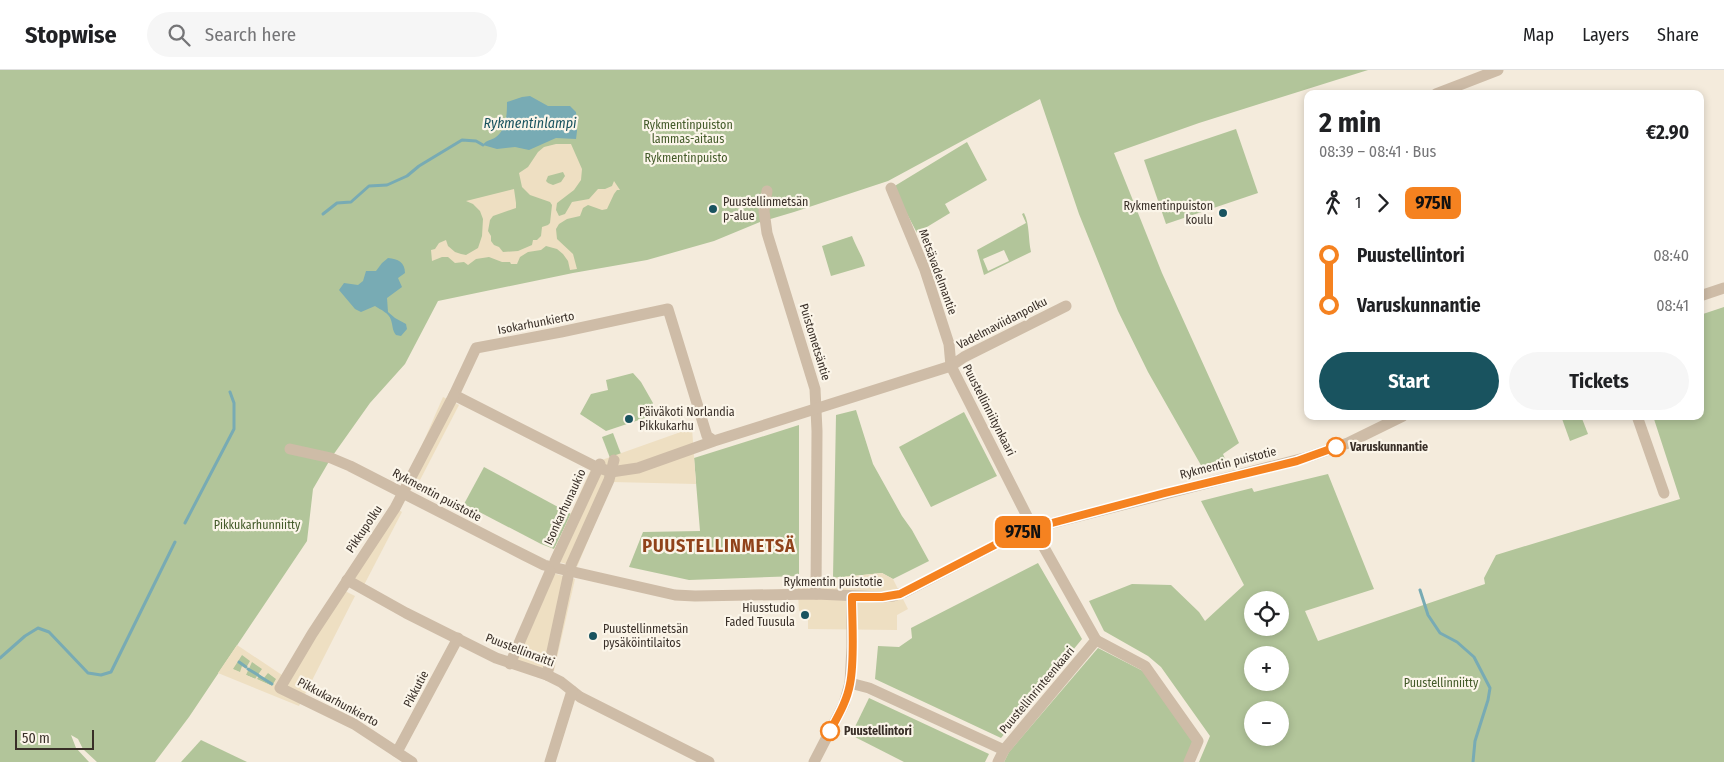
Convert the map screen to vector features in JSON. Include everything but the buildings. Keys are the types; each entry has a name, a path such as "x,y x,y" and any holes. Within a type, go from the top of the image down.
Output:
{"street":[{"path":"1446,90 1498,70"},
{"name":"Metsävadelmantie","path":"891,188 925,270 949,344 951,366"},
{"name":"Puistometsäntie","path":"766,191 764,212 767,233 815,389 816,594"},
{"path":"1704,295 1724,288"},
{"name":"Vadelmaviidanpolku","path":"951,366 964,357 1066,306"},
{"name":"Isokarhunkierto","path":"454,394 476,348 668,309 707,436 714,441"},
{"name":"Puustellinniitynkaari","path":"611,472 638,468 714,441 951,366 1033,528"},
{"path":"454,394 611,472"},
{"name":"Pikkupolku","path":"347,580 395,508 454,394"},
{"name":"Rykmentin puistotie","path":"290,449 331,458 350,466 544,565 552,567 675,594 695,596 816,594 882,597 900,594 1014,535 1033,528 1297,461 1348,442 1395,420"},
{"path":"1639,420 1664,493"},
{"path":"547,675 569,571 609,480 614,460"},
{"name":"Isonkarhunaukio","path":"556,561 598,466"},
{"path":"1033,528 1096,640 1144,666 1198,741 1189,762"},
{"path":"510,664 550,572"},
{"name":"Puustellinraitti","path":"347,580 406,613 496,658 547,675 561,682 580,697 709,762"},
{"name":"Pikkukarhunkierto","path":"347,580 280,688 354,724 412,762"},
{"path":"814,762 844,704 850,683 852,597"},
{"name":"Pikkutie","path":"397,752 458,638"},
{"name":"Puustellinrinteenkaari","path":"850,683 869,688 1004,750 1096,640"},
{"path":"550,762 572,691"},
{"path":"998,762 1004,750"}],"green space":[{"path":"0,70 1368,70 1199,123 1114,153 1162,273 1239,443 1223,454 1226,461 1202,467 1148,372 1118,311 1079,214 1040,99 888,181 760,222 714,241 647,260 438,301 405,364 370,403 331,458 313,489 307,541 189,717 155,762 97,762 83,749 78,739 71,735 76,748 89,762 0,762"},
{"path":"1236,129 1258,193 1166,224 1144,160"},
{"path":"967,142 987,180 945,204 950,213 917,233 893,187"},
{"path":"1024,213 1027,222 1031,252 984,275 977,250 1026,223 1022,214","holes":["1004,250 1009,261 988,271 983,259"]},
{"path":"852,236 865,266 831,276 822,246"},
{"name":"Puustellinniitty","path":"1724,307 1724,762 1199,762 1210,736 1161,667 1148,656 1104,631 1089,601 1132,584 1171,585 1199,612 1205,621 1244,585 1201,501 1252,488 1254,492 1328,474 1374,589 1305,611 1318,641 1485,584 1484,578 1496,555 1680,499 1654,420 1704,420 1704,314"},
{"path":"633,373 641,382 653,403 645,418 606,431 580,414 591,394 608,390 606,380"},
{"path":"856,410 873,464 929,561 893,579 882,573 833,578 836,415"},
{"path":"964,412 997,476 931,507 899,447"},
{"path":"1562,420 1583,420 1588,434 1570,441"},
{"path":"799,425 799,576 689,580 629,567 643,532 700,531 694,458"},
{"path":"613,433 621,454 610,458 602,437"},
{"path":"484,467 571,514 554,549 464,504"},
{"path":"1038,563 1082,639 1001,738 875,679 878,646 899,647 912,638 911,628"},
{"path":"1098,648 1143,671 1192,740 1192,746 1184,762 1004,762 1009,752"},
{"path":"242,654 277,679 272,686 232,669"},
{"path":"869,698 989,754 985,762 904,762 851,735"},
{"path":"201,740 247,762 181,762"}],"shaded area":[{"path":"556,144 571,144 582,169 581,180 574,190 557,203 556,210 559,216 565,214 572,202 589,199 598,189 612,186 614,181 620,190 617,190 614,194 607,209 602,210 588,205 583,208 580,216 567,219 559,224 556,229 557,239 573,254 577,269 570,270 568,261 563,254 557,249 546,246 541,250 528,252 520,257 517,264 502,262 489,257 476,259 468,265 464,262 455,263 448,257 432,261 431,250 446,240 448,246 461,254 466,255 478,248 482,236 483,219 480,211 473,204 466,201 514,189 516,208 493,216 490,220 488,231 491,241 503,252 518,251 532,245 533,240 537,240 541,236 542,227 550,223 552,205 550,202 530,195 522,187 519,173 528,167 538,152 544,147","holes":["563,172 565,176 561,182 553,185 546,181 548,176"]},
{"path":"443,397 459,405 420,480 409,475"},
{"path":"692,428 696,484 612,482 577,567 556,561 553,553 590,471 599,461"},
{"path":"394,507 402,512 364,585 348,575"},
{"path":"545,571 575,579 554,671 508,658"},
{"path":"882,573 893,579 908,609 897,615 897,630 808,629 808,611 799,611 797,579 833,578"},
{"path":"341,589 355,596 299,706 218,673 237,645 282,675","holes":["242,655 250,661 246,668 242,666 240,672 233,669","252,662 262,669 255,679 246,675","268,673 276,679 272,686 257,679 260,675 264,678"]}],"water":[{"name":"Rykmentinlampi","path":"530,96 548,106 570,106 576,112 576,139 556,138 529,150 515,147 497,149 483,145 500,134 506,121 507,102"},
{"path":"388,258 400,262 405,269 405,273 398,278 402,287 387,298 388,312 406,324 407,329 401,336 396,335 390,318 384,312 375,306 361,312 355,309 339,290 344,283 358,285 363,281 366,271 376,271"}],"waterway":[{"path":"323,214 337,203 351,202 369,186 387,185 407,176 419,166 462,140 476,141 483,145"},
{"path":"185,523 234,429 234,403 230,392"},
{"path":"0,658 25,636 38,628 49,632 88,673 101,675 111,672 175,542"},
{"path":"1420,590 1428,615 1440,633 1457,642 1474,657 1490,688 1475,741 1473,762"},
{"path":"239,662 246,667"},
{"path":"248,669 258,675"},
{"path":"259,676 272,684"}],"bus line":[{"name":"975N","path":"830,731 844,704 850,683 852,597 882,597 900,594 1014,535 1033,528 1297,461 1336,447"}],"place":[{"name":"Puustellinmetsän p-alue","path":"713,209"},
{"name":"Rykmentinpuiston koulu","path":"1223,213"},
{"name":"Päiväkoti Norlandia Pikkukarhu","path":"629,419"},
{"name":"Varuskunnantie","path":"1336,447"},
{"name":"Hiusstudio Faded Tuusula","path":"805,615"},
{"name":"Puustellinmetsän pysäköintilaitos","path":"593,636"},
{"name":"Puustellintori","path":"830,731"}],"district":[{"name":"PUUSTELLINMETSÄ","path":"719,546"}],"park label":[{"name":"Rykmentinpuiston lammas-aitaus","path":"688,132"},
{"name":"Rykmentinpuisto","path":"686,158"},
{"name":"Pikkukarhunniitty","path":"257,525"}]}
